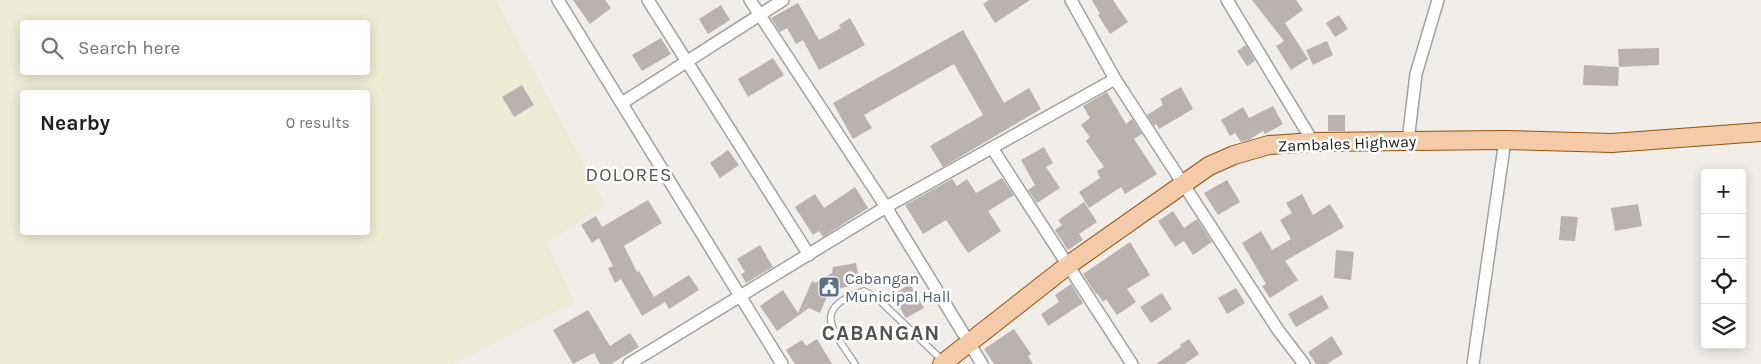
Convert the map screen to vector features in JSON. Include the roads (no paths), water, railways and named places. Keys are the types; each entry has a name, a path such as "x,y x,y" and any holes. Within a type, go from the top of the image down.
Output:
{"main road":[{"name":"Zambales Highway","path":"943,363 1067,266 1209,166 1234,155 1269,145 1312,142 1505,140 1612,143 1761,132"}],"street":[{"path":"558,0 782,364"},
{"path":"648,0 809,255"},
{"path":"750,0 886,207 982,364"},
{"path":"622,103 784,0"},
{"path":"1072,0 1115,79 1278,330 1304,364"},
{"path":"1227,0 1312,142"},
{"path":"1408,141 1416,74 1438,0"},
{"path":"630,364 886,207 1115,79"},
{"path":"1472,364 1505,140"},
{"path":"992,148 1132,364"}],"lane":[{"path":"855,364 830,321 832,310 838,302 864,291 876,298 943,363"}],"place":[{"name":"Cabangan Municipal Hall","path":"829,287"}],"district":[{"name":"DOLORES","path":"629,174"},
{"name":"CABANGAN","path":"881,333"}]}
